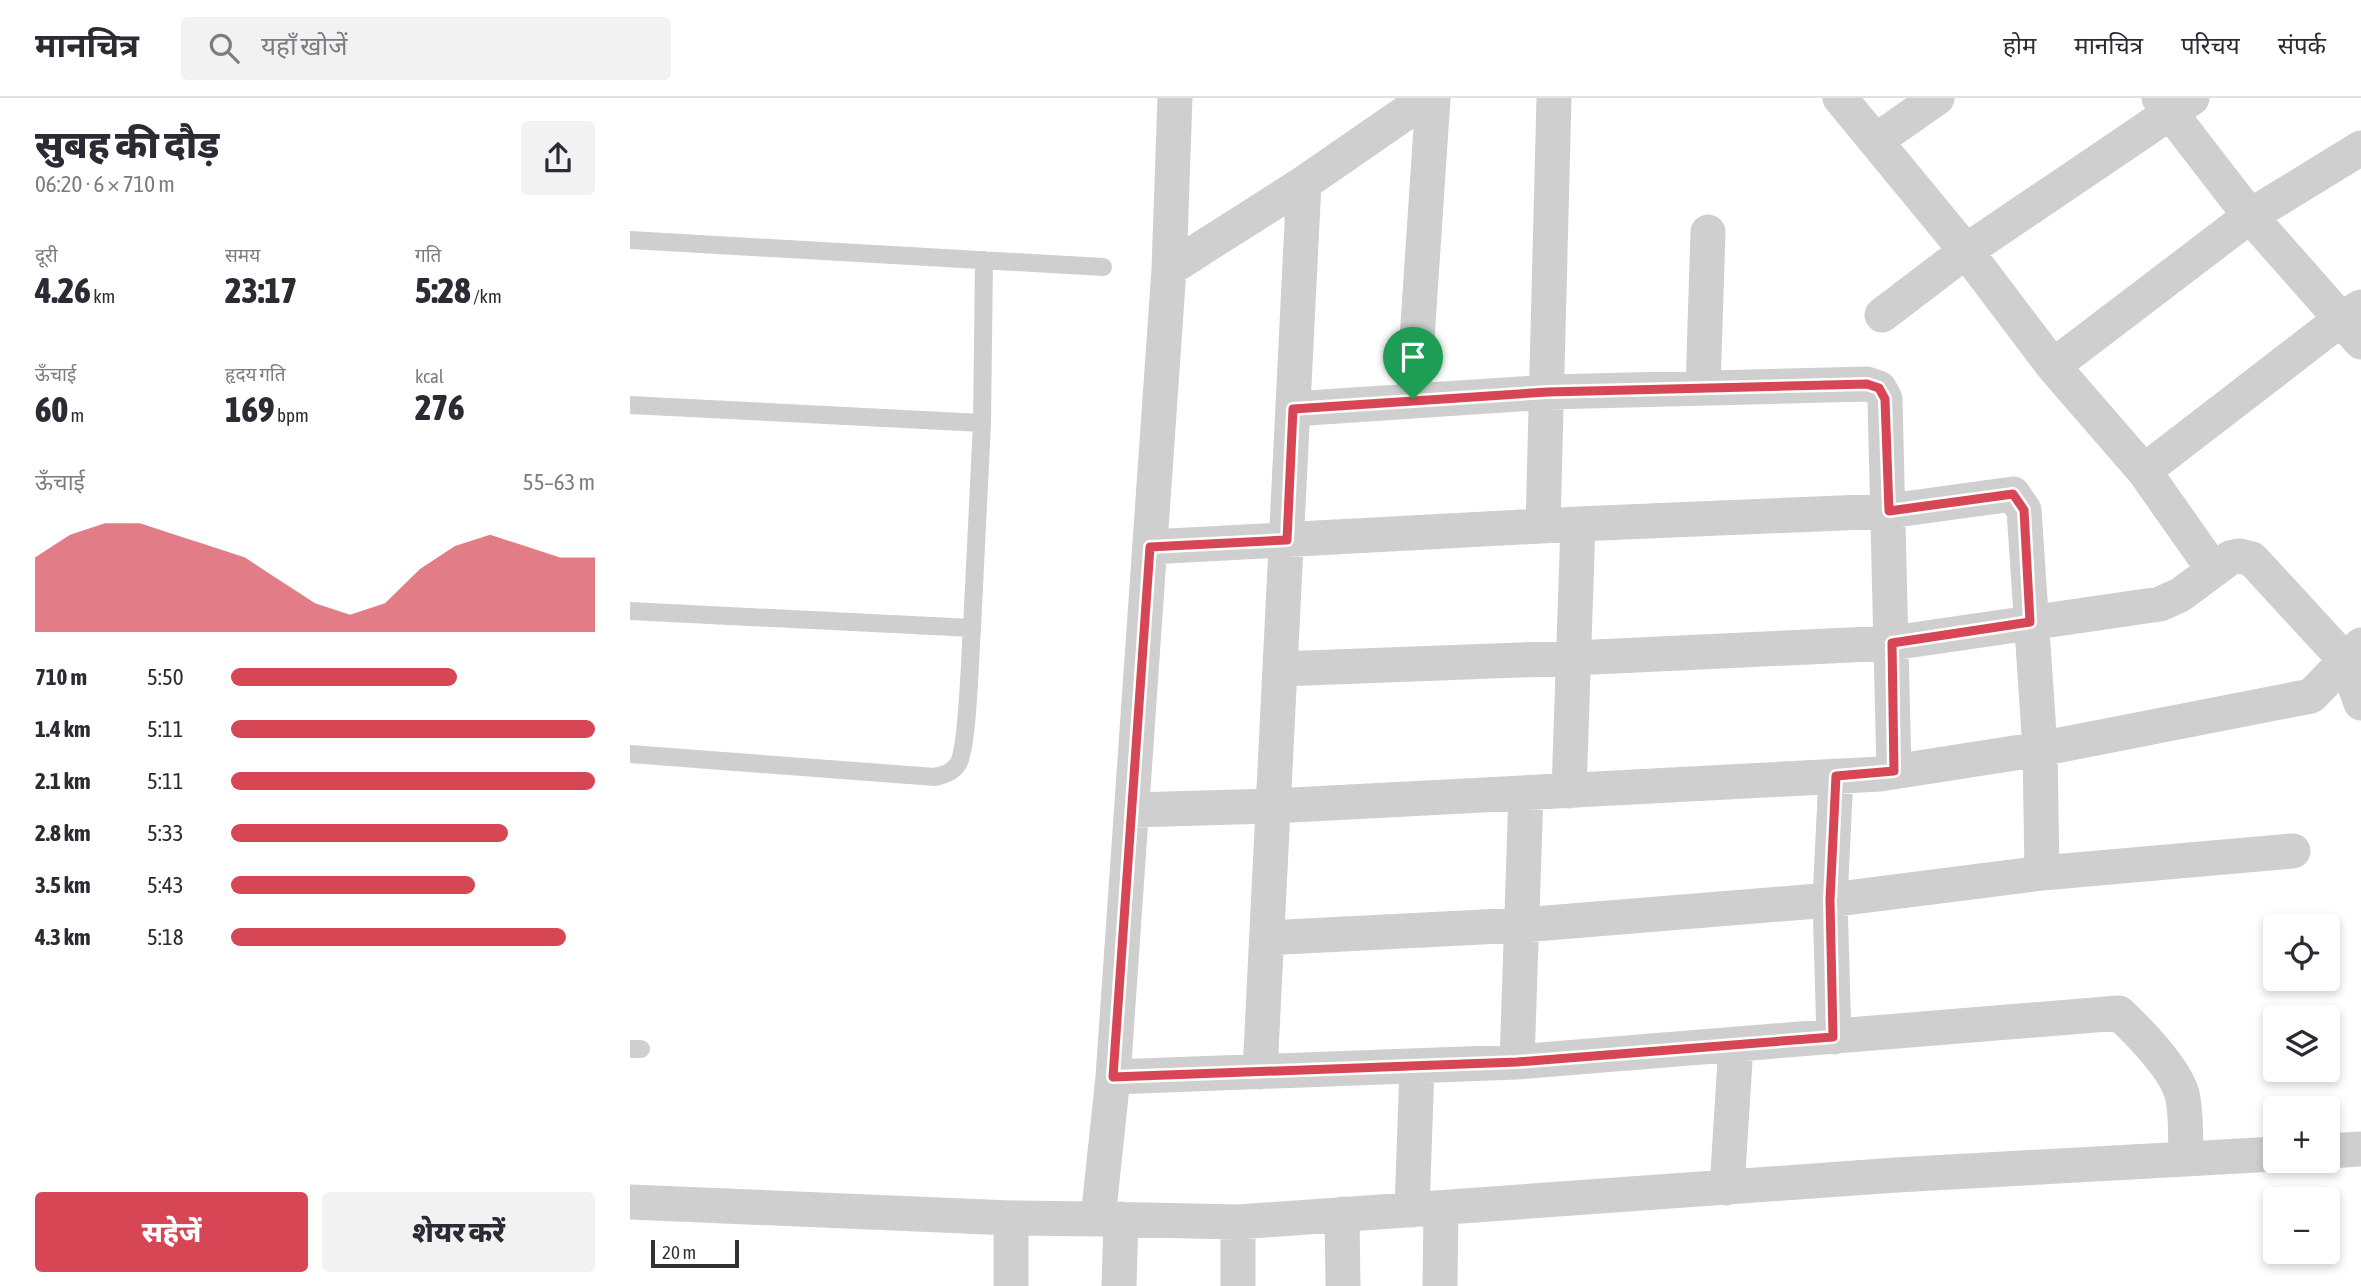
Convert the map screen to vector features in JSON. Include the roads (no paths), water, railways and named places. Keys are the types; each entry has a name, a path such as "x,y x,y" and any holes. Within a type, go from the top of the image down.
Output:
{"street":[{"path":"1119,1286 1110,1219 1113,1077 1168,270 1175,98"},
{"path":"1168,270 1304,183 1427,98"},
{"path":"1413,399 1433,98"},
{"path":"1543,526 1554,98"},
{"path":"1840,98 1966,251 2053,366 2144,471 2213,569"},
{"path":"1877,140 1937,98"},
{"path":"1882,315 1966,251 2174,103 2250,216 2354,323 2144,471"},
{"path":"2053,366 2250,216 2361,148"},
{"path":"1260,1072 1304,183"},
{"path":"1703,388 1708,232"},
{"path":"1293,409 1548,392 1867,384 1879,388 1885,399 1894,771"},
{"path":"1150,547 1578,524 1889,511 2013,494 2024,510 2040,749 2042,873"},
{"path":"1569,790 1578,524"},
{"path":"1280,669 1892,643 2160,604 2180,595 2230,558 2240,556 2252,559 2353,653 2361,703"},
{"path":"1132,810 1273,806 1894,771 2040,749 2311,696 2353,653"},
{"path":"1833,1037 1830,900 1836,776"},
{"path":"1517,1062 1526,793"},
{"path":"1267,938 1522,925 1830,900 2042,873 2292,851"},
{"path":"1113,1077 1517,1062 2119,1013 2144,1037 2182,1093 2186,1159"},
{"path":"1727,1188 1736,1045"},
{"path":"1417,1066 1427,1209 1440,1286"},
{"path":"2340,1150 2361,1149"},
{"path":"630,1202 1011,1218 1238,1222 2263,1155"},
{"path":"1342,1214 1343,1286"},
{"path":"1011,1218 1011,1286"},
{"path":"1238,1222 1238,1286"}],"lane":[{"path":"630,240 1103,267"},
{"path":"630,754 935,776 950,773 960,761 972,628 982,424 984,260"},
{"path":"630,405 982,424"},
{"path":"630,611 972,628"}]}
